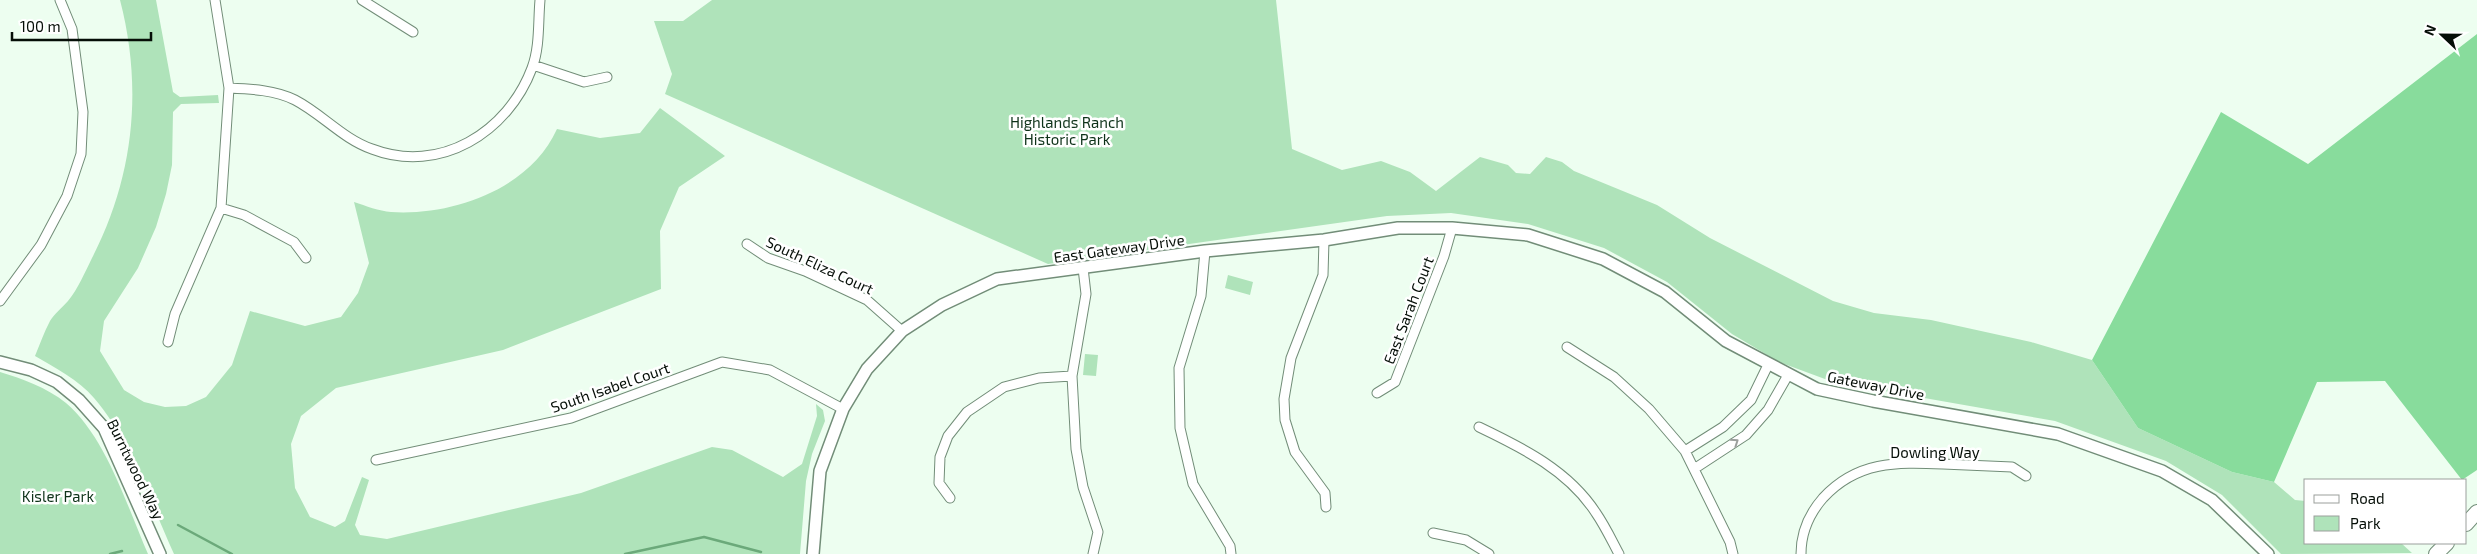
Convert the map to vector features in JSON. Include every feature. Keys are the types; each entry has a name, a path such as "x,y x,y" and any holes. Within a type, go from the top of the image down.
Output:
{"main road":[{"path":"2467,523 2477,512"},
{"path":"2436,554 2446,544"}],"street":[{"path":"0,301 40,245 67,196 81,154 83,112 75,48 72,29 60,0"},
{"path":"168,342 175,314 221,208 229,88 215,0"},
{"path":"362,0 413,32"},
{"path":"229,88 259,90 295,100 370,149 391,155 437,154 460,147 492,127 509,110 522,90 533,65 540,0"},
{"path":"533,65 584,82 607,77"},
{"path":"221,208 244,215 294,242 306,258"},
{"name":"East Gateway Drive","path":"843,409 867,369 902,331 942,305 997,279 1205,251 1324,240 1398,228 1452,228"},
{"name":"Gateway Drive","path":"1452,228 1528,234 1603,259 1666,292 1726,341 1768,365 1817,389 2058,434 2162,471 2212,500 2268,554"},
{"name":"East Sarah Court","path":"1377,393 1395,382 1444,256 1452,228"},
{"path":"1324,240 1323,275 1291,358 1284,399 1285,420 1295,452 1325,493 1326,508"},
{"name":"South Eliza Court","path":"748,244 768,258 805,271 867,300 902,331"},
{"path":"1205,251 1201,296 1179,368 1180,428 1193,484 1230,546 1231,554"},
{"path":"1083,268 1086,294 1072,376 1076,450 1084,487 1098,532 1093,554"},
{"path":"1567,348 1614,377 1649,409 1685,451 1730,542 1733,554"},
{"name":"Burntwood Way","path":"0,362 31,370 57,382 78,400 104,428 160,554"},
{"name":"South Isabel Court","path":"376,460 571,418 722,362 770,370 843,409"},
{"path":"1685,451 1723,427 1751,400 1768,365"},
{"path":"1694,470 1746,435 1768,410 1788,374"},
{"path":"950,498 939,483 940,458 948,436 967,412 1004,387 1039,378 1072,376"},
{"path":"813,554 820,471 843,409"},
{"path":"1479,427 1527,450 1569,482 1596,512 1619,554"},
{"name":"Dowling Way","path":"1801,554 1804,530 1814,508 1834,486 1870,467 1898,462 2012,467 2026,476"},
{"path":"1434,533 1466,540 1489,554"}],"green space":[{"path":"120,0 156,0 173,92 180,97 218,95 219,103 181,104 173,112 172,165 156,227 138,268 104,321 100,351 124,390 144,402 165,407 186,406 206,397 232,365 250,311 305,326 341,317 358,293 369,263 354,202 391,212 415,212 464,203 487,195 509,183 528,168 545,150 557,129 600,138 640,133 660,108 725,156 679,187 660,231 661,289 503,350 336,388 301,416 291,444 295,488 310,517 335,527 345,521 362,477 369,480 355,525 360,535 387,539 581,493 712,447 732,450 783,477 802,464 817,416 816,404 823,410 825,421 812,454 806,481 800,554 174,554 129,452 107,414 81,385 35,356 50,321 72,296 92,258 117,196 125,164 130,132 131,66"},
{"name":"Highlands Ranch Historic Park","path":"712,0 1276,0 1292,149 1342,170 1381,161 1410,172 1436,191 1480,157 1508,165 1516,173 1530,174 1546,157 1562,162 1574,171 1657,205 1710,238 1833,301 1874,313 1931,320 2031,342 2092,360 2138,428 2232,472 2274,482 2295,500 2304,501 2304,544 2402,544 2412,553 2281,554 2222,495 2166,461 2055,421 1833,382 1779,362 1732,334 1667,282 1604,248 1528,224 1451,213 1387,216 1048,264 665,94 672,74 654,21 683,21"},
{"path":"2477,34 2477,470 2464,479 2461,479 2385,381 2317,382 2274,482 2232,472 2138,428 2092,360 2221,112 2308,164"},
{"path":"1228,275 1253,282 1250,295 1225,288"},
{"path":"1085,354 1098,355 1096,376 1083,375"},
{"name":"Kisler Park","path":"0,372 50,392 66,403 80,417 93,434 114,473 148,554 0,554"}],"waterway":[{"path":"178,525 232,554"},
{"path":"625,554 704,537 761,552"},
{"path":"110,554 122,551"}]}
